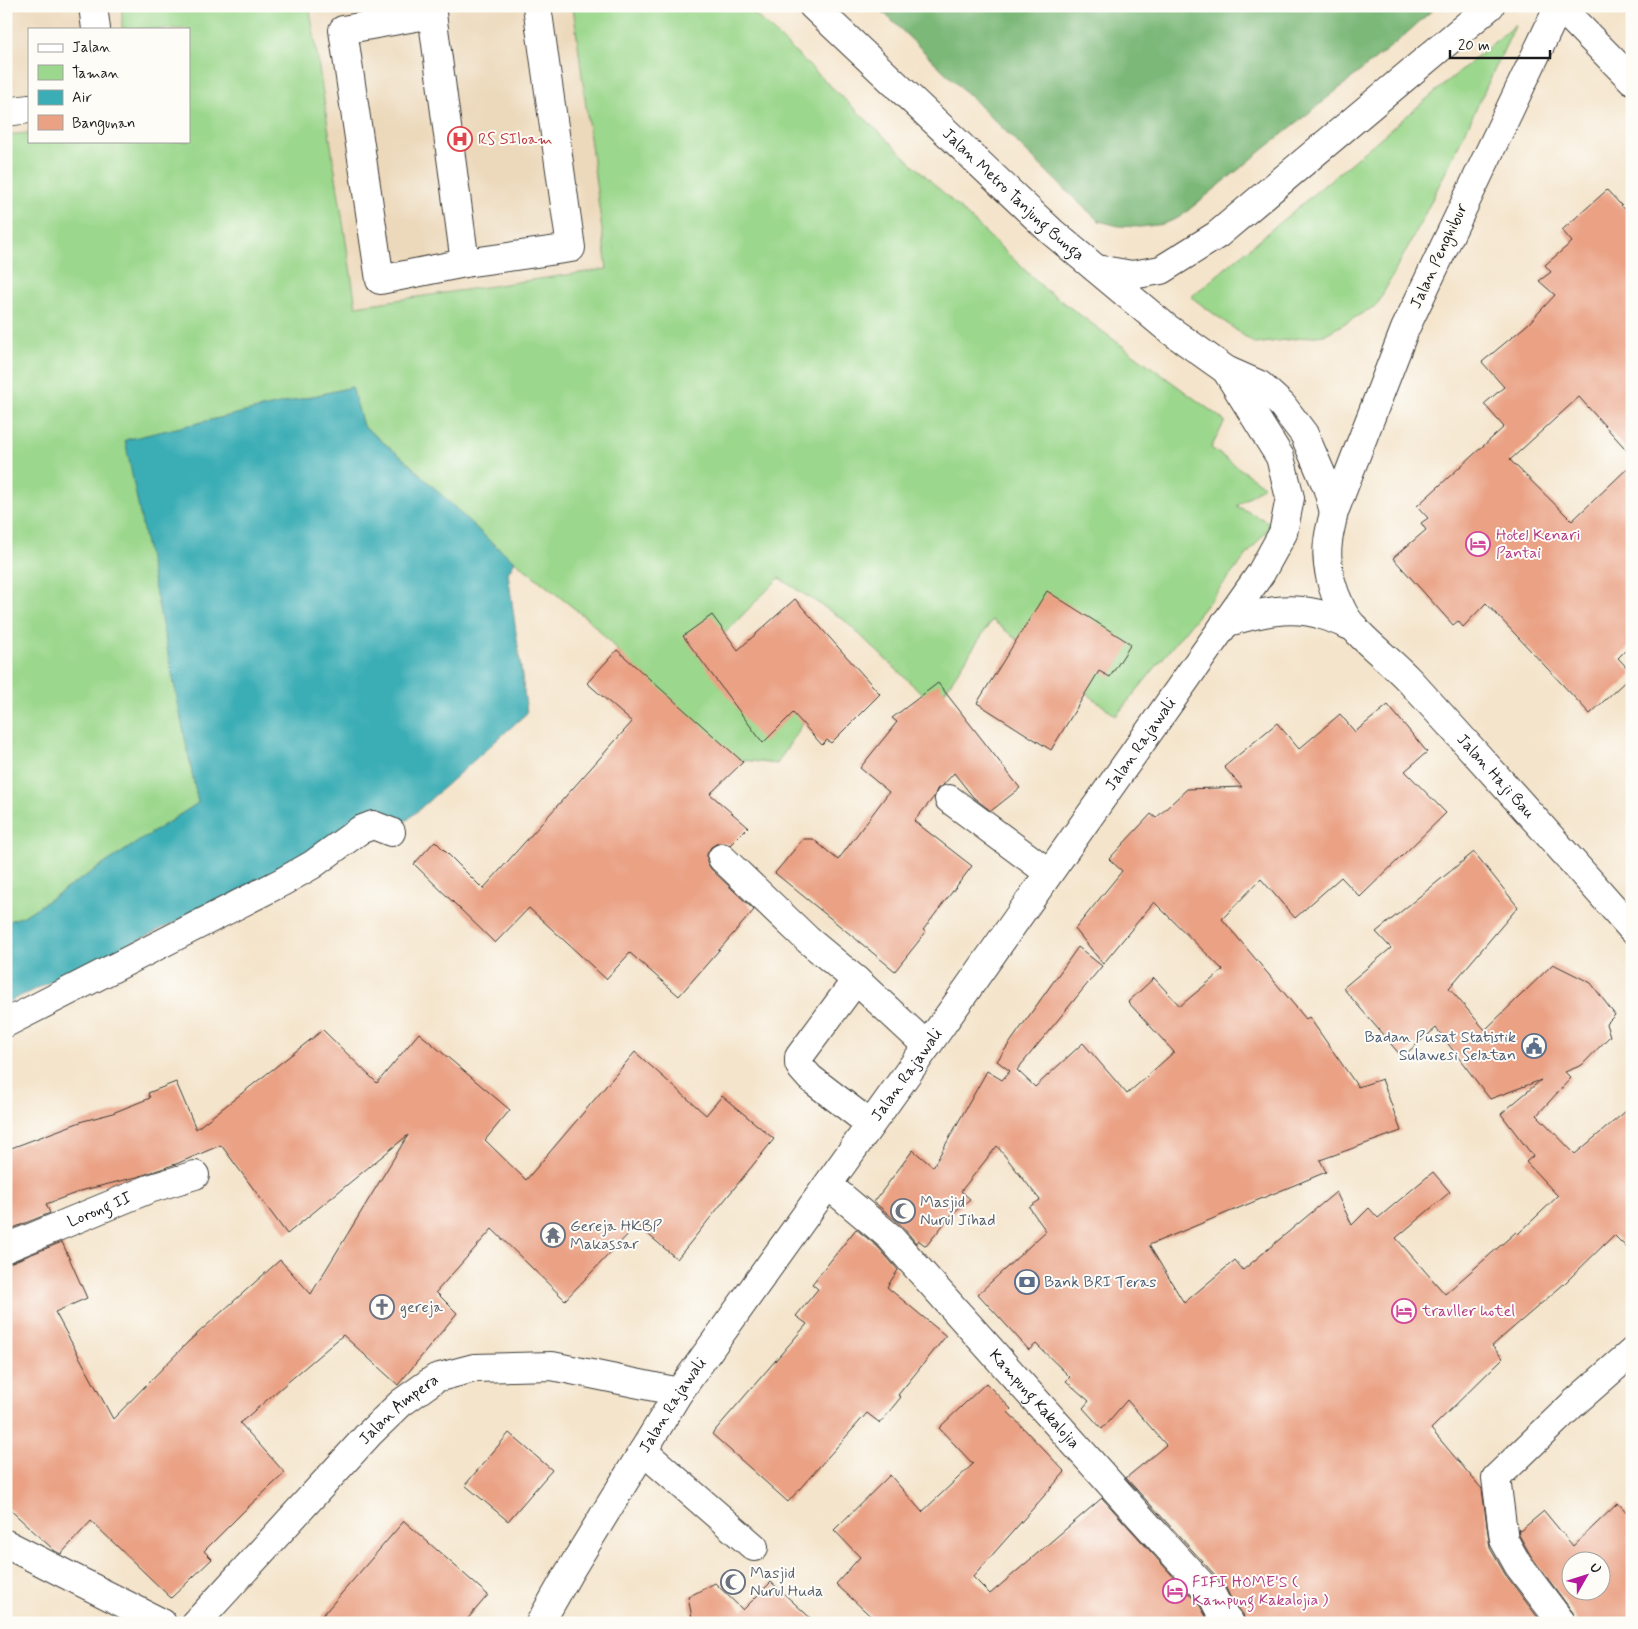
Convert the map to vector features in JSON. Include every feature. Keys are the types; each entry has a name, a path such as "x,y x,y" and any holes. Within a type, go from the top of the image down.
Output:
{"main road":[{"path":"93,6 96,28"},
{"path":"465,263 431,10 343,30 380,280 465,263 571,248 537,6"},
{"name":"Jalan Metro Tanjung Bunga","path":"813,6 1052,232 1167,328 1226,370 1260,385 1282,405 1304,434 1327,487 1334,512"},
{"path":"1097,270 1132,275 1161,270 1217,235 1490,6"},
{"path":"1559,6 1632,80"},
{"name":"Jalan Penghibur","path":"1334,512 1405,328 1559,6"},
{"path":"6,112 28,109"},
{"name":"Jalan Metro Tanjung Bunga","path":"1226,370 1280,457 1290,498 1283,533"},
{"name":"Jalan Haji Bau","path":"1334,512 1327,544 1328,568 1342,610 1355,628 1405,675 1632,929"},
{"name":"Jalan Rajawali","path":"540,1623 680,1392 1261,573 1283,533"},
{"name":"Jalan Haji Bau","path":"1224,623 1274,610 1301,611 1324,615 1355,628"},
{"path":"948,799 1049,873"},
{"path":"6,1023 282,882 312,865 360,830 373,825 391,832"},
{"path":"722,858 808,940 856,980 927,1046"},
{"path":"856,980 799,1057 799,1064 810,1078 870,1124"},
{"name":"Lorong II","path":"6,1248 149,1189 195,1175"},
{"name":"Kampung Kakalojia","path":"828,1185 889,1236 1213,1597 1219,1609 1230,1623"},
{"path":"1562,1623 1518,1565 1504,1540 1496,1478 1574,1403 1632,1352"},
{"name":"Jalan Ampera","path":"196,1623 369,1434 401,1403 436,1378 474,1368 552,1366 680,1392"},
{"path":"643,1452 754,1547"},
{"path":"6,1544 162,1623"}],"shaded area":[{"path":"6,6 122,6 122,28 28,28 28,133 6,135"},
{"name":"RS SIloam","path":"333,6 573,6 608,269 356,306 310,9"}],"green space":[{"path":"122,6 333,6 310,10 356,306 607,269 573,6 746,6 1046,290 1225,421 1211,448 1264,486 1237,506 1272,524 1116,716 992,620 935,706 844,620 779,578 718,640 808,715 777,764 717,757 590,621 492,543 404,459 363,426 352,387 126,440 198,803 24,916 6,922 6,135 28,133 28,142 190,142 190,28 122,28"},
{"path":"877,6 1437,6 1399,40 1180,217 1164,224 1140,227 1119,226 1099,221"},
{"path":"1516,24 1418,228 1377,305 1324,335 1255,344 1191,297"}],"water":[{"path":"352,387 363,426 404,459 492,543 515,561 508,573 527,713 405,822 370,819 285,870 6,1003 6,922 24,916 198,803 125,440"}],"building":[{"path":"1607,190 1632,217 1632,456 1579,397 1510,460 1572,521 1632,464 1632,644 1618,658 1632,675 1590,714 1486,603 1463,627 1458,621 1453,625 1393,558 1426,530 1421,523 1428,518 1417,506 1504,427 1484,404 1504,387 1482,362 1528,324 1555,295 1539,281 1551,272 1545,265 1572,242 1562,230"},
{"path":"1047,591 1131,644 1110,677 1099,671 1051,750 977,703"},
{"path":"795,599 880,694 831,743 827,740 822,745 793,713 763,743 683,636 712,615 738,650"},
{"path":"617,650 743,762 710,794 748,827 730,845 718,843 711,847 707,854 707,862 711,869 754,910 679,996 630,953 606,979 529,908 495,943 414,864 435,841 483,889 632,722 587,683"},
{"path":"938,683 1020,788 991,811 973,797 954,773 937,789 934,797 914,821 972,866 923,930 926,932 895,971 775,873 803,839 813,839 838,860 889,792 860,768 897,722 892,718"},
{"path":"1388,705 1427,752 1405,771 1446,813 1360,897 1341,877 1295,918 1261,879 1222,919 1306,1019 1309,1017 1358,1087 1382,1079 1401,1131 1320,1160 1326,1172 1149,1245 1184,1303 1235,1260 1243,1270 1336,1192 1352,1225 1369,1208 1378,1218 1433,1172 1450,1192 1396,1238 1445,1294 1516,1232 1518,1234 1558,1196 1526,1162 1533,1156 1501,1114 1541,1080 1490,1099 1436,1028 1402,1057 1343,988 1391,948 1376,932 1474,852 1518,907 1449,988 1485,1030 1553,964 1591,983 1615,1015 1606,1024 1610,1036 1582,1065 1565,1072 1571,1078 1537,1115 1575,1154 1632,1106 1632,1253 1614,1235 1565,1283 1492,1346 1503,1358 1431,1429 1482,1489 1490,1548 1505,1574 1542,1623 1245,1623 1243,1614 1232,1601 1225,1586 1126,1478 1166,1445 1127,1400 1102,1429 1083,1408 1089,1401 1066,1381 1070,1377 1036,1344 1029,1350 978,1294 1046,1231 1029,1207 1040,1200 997,1146 961,1191 970,1199 953,1213 926,1246 918,1240 916,1243 901,1225 874,1202 913,1150 933,1167 987,1071 1002,1080 1010,1071 997,1061 1078,947 1102,966 1017,1070 1035,1087 1083,1043 1127,1094 1174,1052 1128,1002 1154,978 1180,1006 1223,970 1154,902 1103,964 1075,929 1122,871 1109,859 1151,814 1156,818 1187,789 1242,787 1224,767 1277,723 1299,749 1340,714 1355,732"},
{"path":"323,1030 377,1083 419,1033 510,1110 485,1140 526,1180 635,1052 706,1115 722,1096 774,1139 677,1259 637,1225 565,1300 492,1229 436,1292 457,1313 398,1385 343,1335 240,1423 285,1473 204,1551 212,1559 171,1598 91,1521 61,1554 55,1551 6,1506 6,1263 62,1242 87,1298 55,1312 113,1419 188,1342 280,1260 311,1294 408,1135 287,1234 221,1145 176,1164 137,1177 84,1190 46,1204 50,1213 6,1231 6,1150 150,1098 148,1093 176,1082 196,1129"},
{"path":"856,1229 878,1247 898,1270 887,1287 946,1336 898,1395 901,1397 880,1423 867,1413 788,1502 712,1434 807,1324 796,1316 818,1289 812,1284"},
{"path":"986,1383 1011,1409 1008,1412 1065,1472 973,1577 990,1594 1102,1498 1200,1606 1210,1623 878,1623 836,1584 860,1557 834,1530 890,1475 922,1512 973,1464 939,1428"},
{"path":"509,1433 552,1470 508,1521 465,1485"},
{"path":"1618,1503 1632,1518 1632,1623 1577,1623 1574,1614 1565,1602 1610,1602 1610,1552 1560,1552 1560,1595 1531,1556 1519,1535 1518,1529 1520,1531 1544,1511 1573,1546"},
{"path":"404,1521 488,1595 464,1623 316,1623"},
{"path":"771,1582 816,1623 693,1623 688,1597 715,1583 743,1610"}],"place":[{"name":"RS SIloam","path":"460,139"},
{"name":"Hotel Kenari Pantai","path":"1478,544"},
{"name":"Badan Pusat Statistik Sulawesi Selatan","path":"1534,1046"},
{"name":"Masjid Nurul Jihad","path":"903,1211"},
{"name":"Gereja HKBP Makassar","path":"553,1235"},
{"name":"Bank BRI Teras","path":"1027,1282"},
{"name":"gereja","path":"382,1307"},
{"name":"travller hotel","path":"1404,1311"},
{"name":"Masjid Nurul Huda","path":"733,1582"},
{"name":"FIFI HOME'S ( Kampung Kakalojia )","path":"1175,1591"}]}
